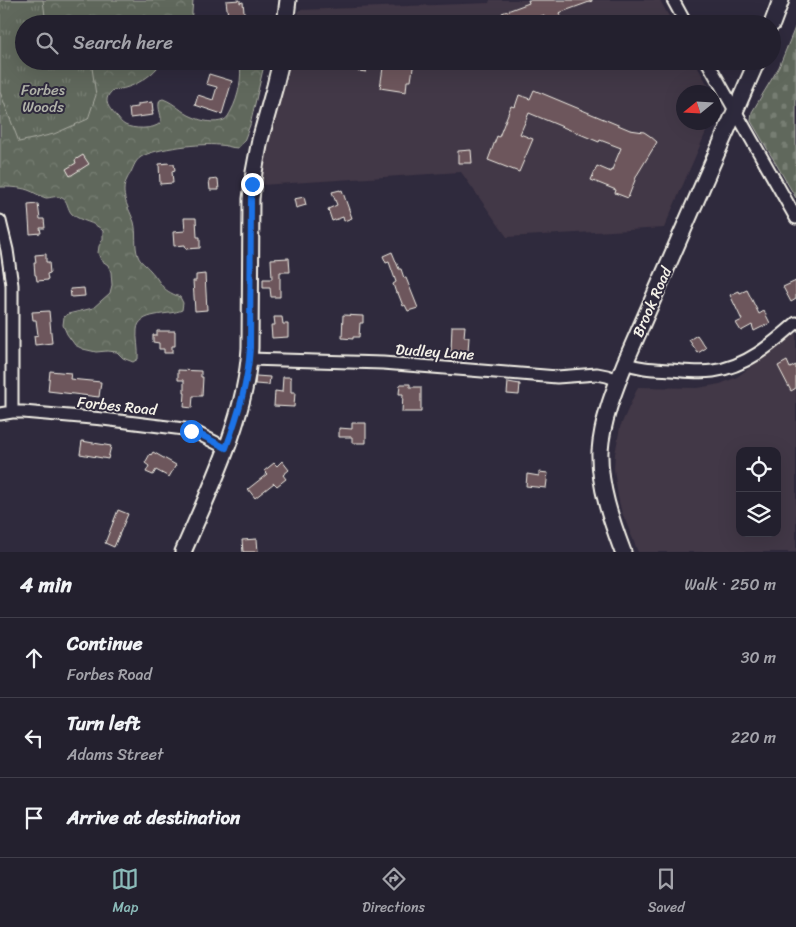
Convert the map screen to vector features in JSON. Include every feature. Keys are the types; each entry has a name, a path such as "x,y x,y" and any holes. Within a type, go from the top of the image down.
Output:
{"main road":[{"path":"287,15 288,0"},
{"path":"775,15 781,0"},
{"path":"183,552 226,448 243,396 249,359 251,199 258,145 279,70"},
{"name":"Brook Road","path":"623,552 608,511 600,464 601,442 606,420 625,363 753,70"}],"street":[{"path":"673,0 681,15"},
{"path":"713,70 796,218"},
{"path":"0,221 4,260 12,293 12,412"},
{"path":"625,363 653,369 695,372 720,370 737,365 759,353 796,323"},
{"name":"Dudley Lane","path":"249,359 384,363 557,376 597,374 618,380"},
{"name":"Forbes Road","path":"0,414 12,412 103,419 184,429 197,433 226,448"}],"shaded area":[{"path":"490,0 660,0 668,15 298,15 299,10 489,3"},
{"path":"288,70 699,70 708,85 676,85 676,130 707,130 664,228 507,237 461,172 261,185 266,151"},
{"path":"796,333 796,552 638,552 621,510 614,469 620,427 638,387 698,388 720,384 737,377"}],"green space":[{"name":"Forbes Woods","path":"0,0 43,0 45,15 15,15 15,70 92,70 96,95 88,119 54,134 19,142 0,92"},
{"path":"193,0 192,15 15,15 15,70 155,70 134,85 113,90 108,96 107,102 109,107 128,126 148,128 160,123 159,103 163,99 189,115 204,121 224,120 234,105 238,93 241,70 263,70 250,125 244,141 238,148 222,145 202,145 157,151 141,157 127,179 124,196 134,222 136,248 139,258 162,286 180,297 183,303 182,310 148,317 139,324 137,330 138,359 133,362 123,358 117,352 96,352 75,345 63,325 64,317 68,314 93,308 110,293 112,285 111,272 98,253 103,239 103,231 96,225 79,219 72,214 65,201 60,197 46,198 25,189 0,187 0,1"},
{"path":"796,25 796,198 751,121 752,112 777,70 781,70 781,62"}],"building":[{"path":"240,0 240,3 243,2 244,15 228,15 226,1"},
{"path":"528,0 592,0 559,13 560,15 503,15 502,13 529,3"},
{"path":"383,70 413,70 411,81 407,81 406,92 380,88"},
{"path":"209,74 232,81 222,114 195,105 198,95 213,100 217,87 206,84"},
{"path":"534,90 630,130 644,132 657,142 637,175 628,198 615,193 616,190 591,180 597,166 611,172 621,148 600,140 599,142 529,113 520,134 533,139 519,172 488,160 511,106 515,107 519,95 530,99"},
{"path":"152,102 153,115 130,118 129,108 138,107 138,104"},
{"path":"471,150 472,163 458,163 458,151"},
{"path":"83,155 89,164 70,176 66,169 76,163 75,160"},
{"path":"159,164 174,164 175,170 172,171 173,183 160,184"},
{"path":"218,179 219,190 210,190 209,180"},
{"path":"342,190 352,218 344,221 343,217 332,221 328,209 337,205 332,192"},
{"path":"304,197 306,205 296,208 294,199"},
{"path":"38,204 40,219 44,219 45,228 40,228 41,233 30,234 28,205"},
{"path":"184,218 196,218 197,237 200,237 200,248 186,249 185,245 174,246 173,232 185,231"},
{"path":"392,252 399,269 401,269 404,278 406,278 418,308 408,311 405,305 403,306 398,293 396,293 393,284 396,282 389,262 386,263 383,256"},
{"path":"46,254 46,262 49,262 50,273 47,274 48,280 37,281 34,263 36,263 35,255"},
{"path":"289,258 290,272 280,272 280,297 271,297 270,288 263,288 263,279 272,279 271,259"},
{"path":"205,274 207,310 195,311 193,281 196,281 196,275"},
{"path":"796,281 796,299 791,302 783,287"},
{"path":"84,288 85,296 71,297 70,289"},
{"path":"747,290 759,314 764,311 770,323 754,331 752,325 741,331 736,323 742,320 730,295"},
{"path":"49,311 52,343 35,345 34,336 38,335 36,320 33,320 32,312"},
{"path":"343,315 363,316 363,323 360,323 359,337 353,337 353,339 342,338"},
{"path":"274,317 282,317 283,324 288,324 288,337 272,338 271,325 275,325"},
{"path":"452,326 465,326 464,337 469,337 468,352 451,352"},
{"path":"157,331 175,331 175,346 172,346 172,353 164,353 164,349 159,349 159,343 153,342 153,335 157,335"},
{"path":"697,335 706,348 698,353 689,340"},
{"path":"787,361 790,368 796,365 796,388 791,391 778,366"},
{"path":"178,370 201,371 201,377 203,377 202,396 193,396 192,408 184,407 184,380 178,380"},
{"path":"50,371 71,373 70,379 101,382 99,397 48,391"},
{"path":"256,376 270,377 269,385 255,384"},
{"path":"283,377 291,377 291,392 295,392 294,407 274,406 275,391 282,392"},
{"path":"508,382 520,384 519,395 507,394"},
{"path":"400,384 410,384 410,387 421,387 421,412 402,412 403,394 399,394"},
{"path":"352,423 366,423 366,443 352,443 352,437 339,437 339,428 352,429"},
{"path":"82,441 111,446 108,459 80,454"},
{"path":"153,452 176,465 169,477 156,470 153,475 146,472 149,466 145,463"},
{"path":"282,461 289,470 283,475 286,479 277,486 274,483 255,498 248,489 267,474 264,471 274,463 277,466"},
{"path":"539,472 548,473 546,488 526,486 527,474 539,476"},
{"path":"118,510 128,514 114,547 105,543"},
{"path":"257,539 258,552 243,552 242,540"}],"route":[{"path":"191,431 226,448 243,396 250,348 252,184"}]}
